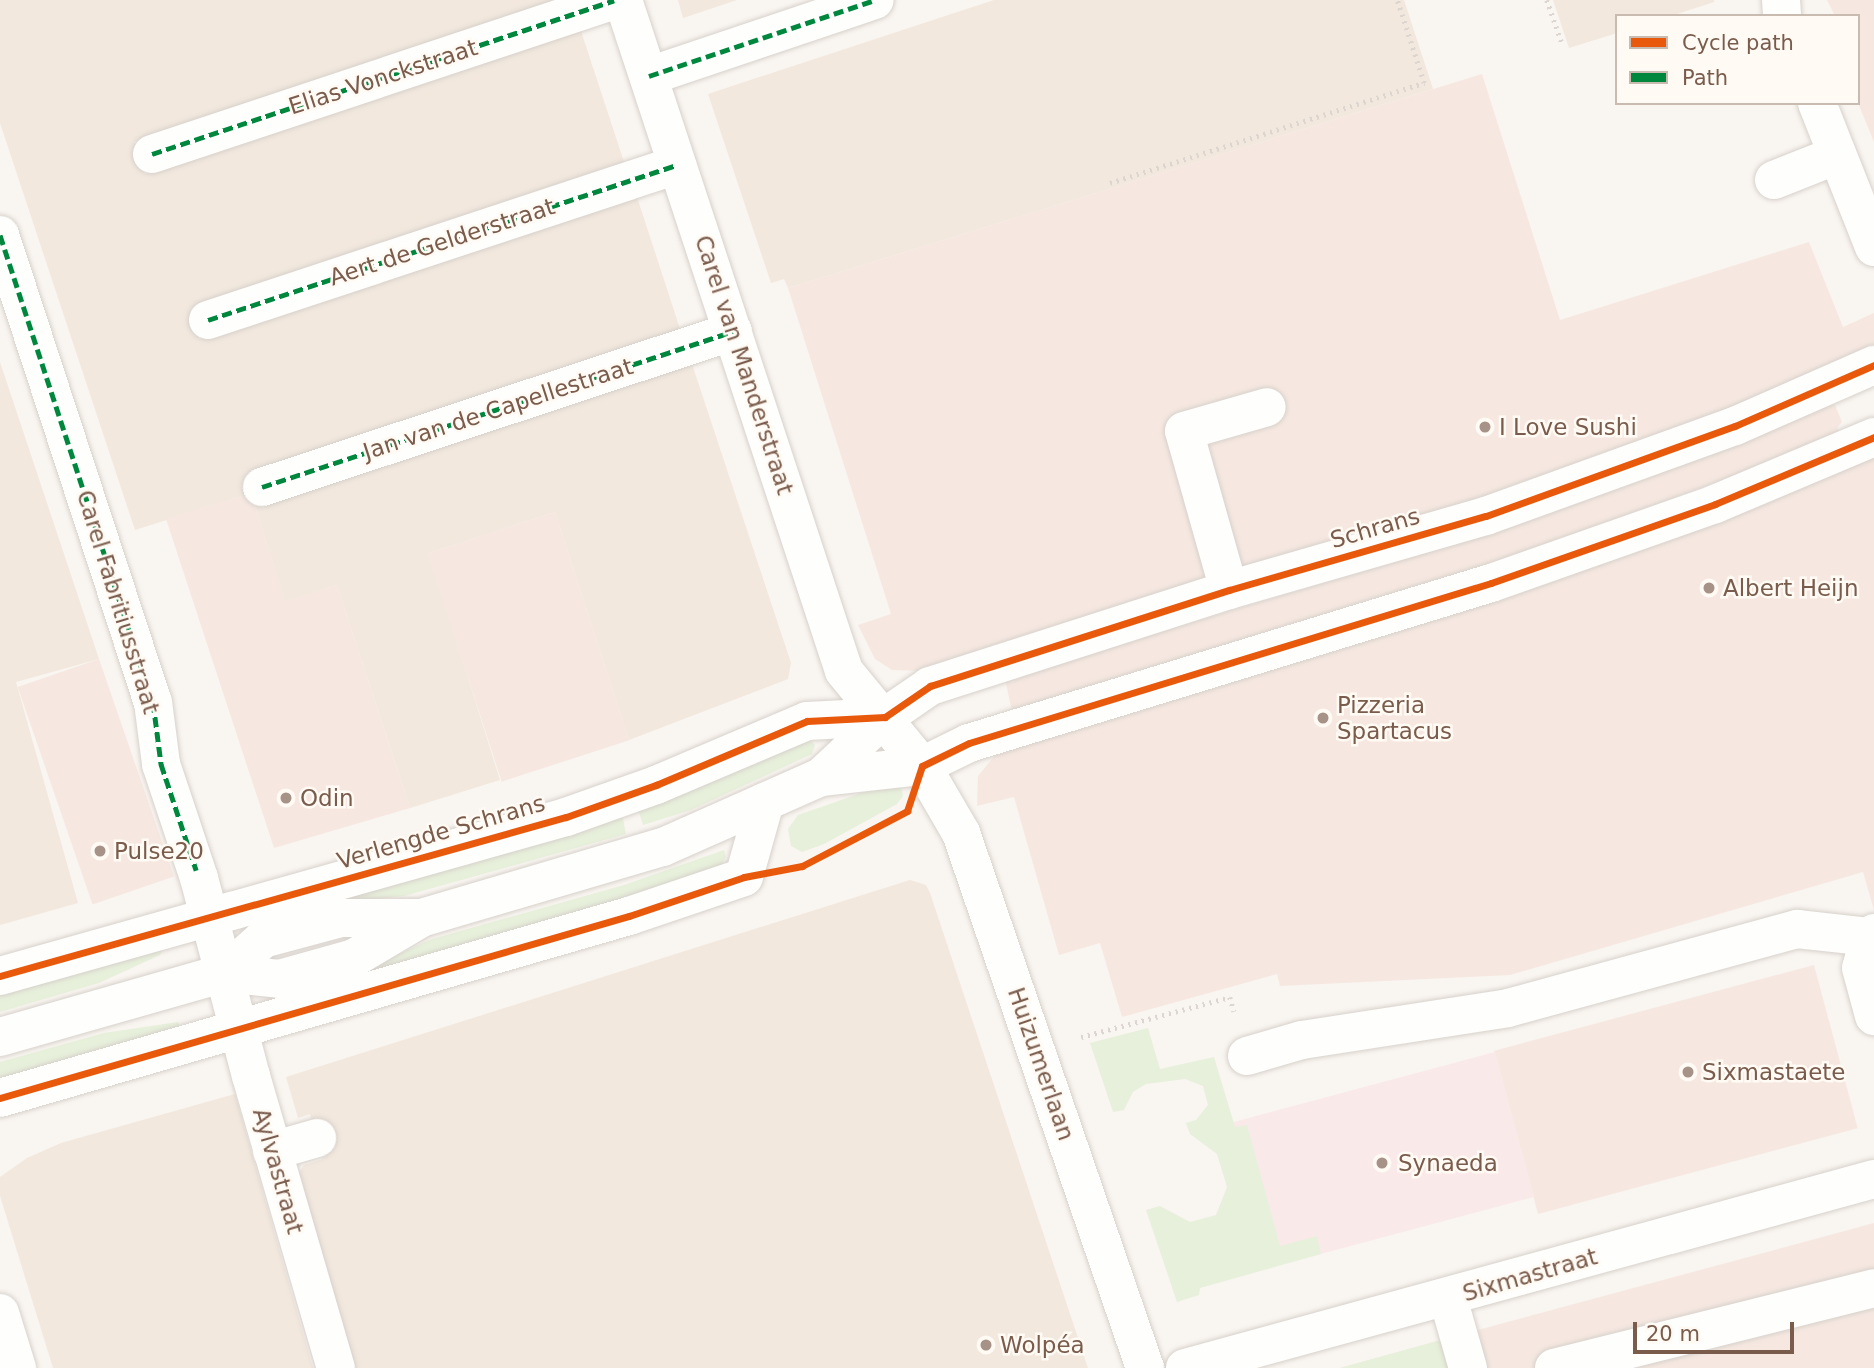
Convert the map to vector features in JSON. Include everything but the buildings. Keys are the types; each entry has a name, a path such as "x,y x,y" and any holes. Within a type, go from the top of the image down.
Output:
{"street":[{"name":"Elias Vonckstraat","path":"152,154 614,0"},
{"name":"Carel van Manderstraat","path":"623,0 844,671 886,717 922,766"},
{"path":"649,76 875,0"},
{"path":"1817,105 1874,247"},
{"path":"1774,180 1837,155"},
{"name":"Aert de Gelderstraat","path":"208,320 677,165"},
{"name":"Carel Fabritiusstraat","path":"0,235 153,702 161,764 225,973"},
{"name":"Jan van de Capellestraat","path":"262,486 733,331"},
{"name":"Schrans","path":"886,717 930,686 1229,590 1486,516 1735,426 1874,365"},
{"path":"1229,590 1184,431 1267,407"},
{"path":"0,1037 225,973 263,939 341,918 421,918 653,851 821,777 922,766 969,743 1517,575 1715,504 1874,437"},
{"path":"821,777 886,717"},
{"name":"Verlengde Schrans","path":"0,976 566,817 656,785 807,721 886,717"},
{"name":"Huizumerlaan","path":"922,766 961,833 1145,1368"},
{"path":"0,1098 616,920 744,877 765,802"},
{"path":"1247,1056 1302,1040 1508,1008 1797,929 1871,935 1861,968 1874,1016"},
{"name":"Aylvastraat","path":"225,973 272,1151 336,1368"},
{"path":"272,1151 317,1138"},
{"name":"Sixmastraat","path":"1185,1368 1874,1179"},
{"path":"1554,1368 1874,1288"},
{"path":"1448,1298 1468,1368"},
{"path":"0,1313 17,1368"}],"path":[{"path":"1110,183 1424,83 1397,0"},
{"path":"1547,0 1562,43"},
{"path":"1036,1049 1230,997 1247,1056"}],"shaded area":[{"path":"0,0 561,0 134,142 145,174 580,28 625,165 190,309 199,339 636,194 681,332 247,476 255,504 691,361 791,663 788,679 629,740 555,512 429,553 500,780 410,808 337,585 285,602 251,493 135,530 0,123"},
{"path":"678,0 737,0 683,18"},
{"path":"994,0 1404,0 1433,89 788,288 784,279 771,283 708,94"},
{"path":"1553,0 1714,0 1677,14 1615,14 1615,34 1569,48"},
{"path":"1827,0 1874,0 1874,142 1859,105 1860,14 1834,14"},
{"path":"1482,74 1560,320 1809,242 1843,327 1874,313 1874,347 1769,394 1497,495 923,671 892,670 875,659 858,625 891,614 788,288"},
{"path":"0,362 99,659 16,682 78,903 0,925"},
{"path":"1827,404 1835,405 1842,422 1837,428 1840,435 1510,560 1015,712 1011,707 1005,679 1356,573"},
{"path":"1874,456 1874,910 1863,872 1510,975 1280,986 1277,974 1122,1017 1100,943 1059,955 1014,797 977,806 978,776 996,754"},
{"path":"251,493 285,601 337,585 410,808 274,848 166,519"},
{"path":"555,512 629,740 502,782 428,553"},
{"path":"99,659 174,876 93,904 18,687"},
{"path":"910,880 926,885 930,893 1088,1368 355,1368 299,1173 304,1165 323,1159 310,1114 298,1118 286,1077"},
{"name":"Sixmastaete","path":"1814,965 1858,1128 1538,1214 1494,1051"},
{"name":"Synaeda","path":"1495,1052 1534,1197 1267,1268 1228,1123"},
{"path":"235,1094 313,1368 53,1368 0,1196 0,1177 27,1158 61,1143"},
{"path":"1874,1223 1874,1368 1340,1368 1441,1340"}],"green space":[{"path":"808,739 815,745 812,754 691,810 643,825 638,809"},
{"path":"901,787 903,796 897,804 824,844 802,852 791,846 788,829 798,815 873,789"},
{"path":"622,814 626,834 404,896 339,903 337,894"},
{"path":"724,850 726,857 719,870 360,981 357,973 432,939 624,885"},
{"path":"163,949 160,955 99,983 0,1012 0,989"},
{"path":"178,1022 182,1030 0,1084 0,1062 104,1033"},
{"path":"1148,1028 1160,1069 1214,1057 1235,1127 1247,1125 1280,1246 1317,1236 1321,1254 1200,1288 1199,1295 1177,1302 1146,1210 1160,1206 1190,1222 1216,1215 1227,1187 1217,1154 1190,1134 1186,1123 1196,1120 1208,1105 1203,1086 1185,1079 1146,1084 1133,1092 1124,1110 1113,1112 1090,1043"},
{"path":"1441,1340 1449,1368 1340,1368"}],"marked path":[{"path":"152,154 614,0"},
{"path":"649,76 875,0"},
{"path":"208,320 677,165"},
{"path":"0,235 153,702 161,764 196,870"},
{"path":"262,487 733,331"}],"cycle path":[{"path":"0,976 566,817 656,785 807,721 885,717 930,686 1229,590 1486,516 1735,426 1874,365"},
{"path":"0,1098 629,916 744,877 802,866 907,811 922,766 969,743 1491,583 1715,504 1874,437"}],"place":[{"name":"I Love Sushi","path":"1485,427"},
{"name":"Albert Heijn","path":"1709,588"},
{"name":"Pizzeria Spartacus","path":"1323,718"},
{"name":"Odin","path":"286,798"},
{"name":"Pulse20","path":"100,851"},
{"name":"Sixmastaete","path":"1688,1072"},
{"name":"Synaeda","path":"1382,1163"},
{"name":"Wolpéa","path":"986,1345"}]}
